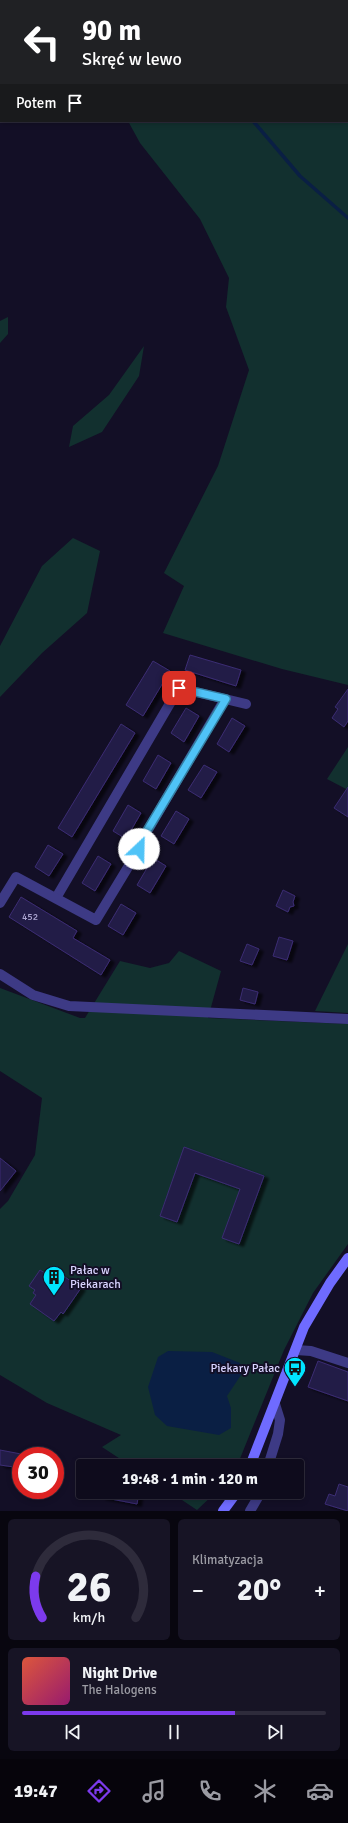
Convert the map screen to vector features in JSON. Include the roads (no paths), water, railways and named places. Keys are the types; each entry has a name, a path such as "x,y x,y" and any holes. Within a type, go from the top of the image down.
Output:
{"street":[{"path":"56,898 179,688 246,704"},
{"path":"0,903 16,877 96,920 139,849 139,844 226,699"},
{"path":"0,974 33,995 69,1006 348,1018"},
{"path":"253,1459 304,1327 313,1310 348,1258"},
{"path":"296,1350 311,1351 348,1363"},
{"path":"270,1459 278,1434 280,1420 275,1404"},
{"path":"223,1511 232,1499"},
{"path":"250,1511 257,1499"}],"water":[{"path":"168,1351 212,1352 240,1363 243,1372 227,1396 231,1408 231,1428 219,1435 167,1426 155,1415 148,1387 158,1357"}],"waterway":[{"path":"254,122 300,176 348,218"}],"place":[{"name":"Pałac w Piekarach","path":"54,1296"},
{"name":"Piekary Pałac","path":"295,1388"}]}
